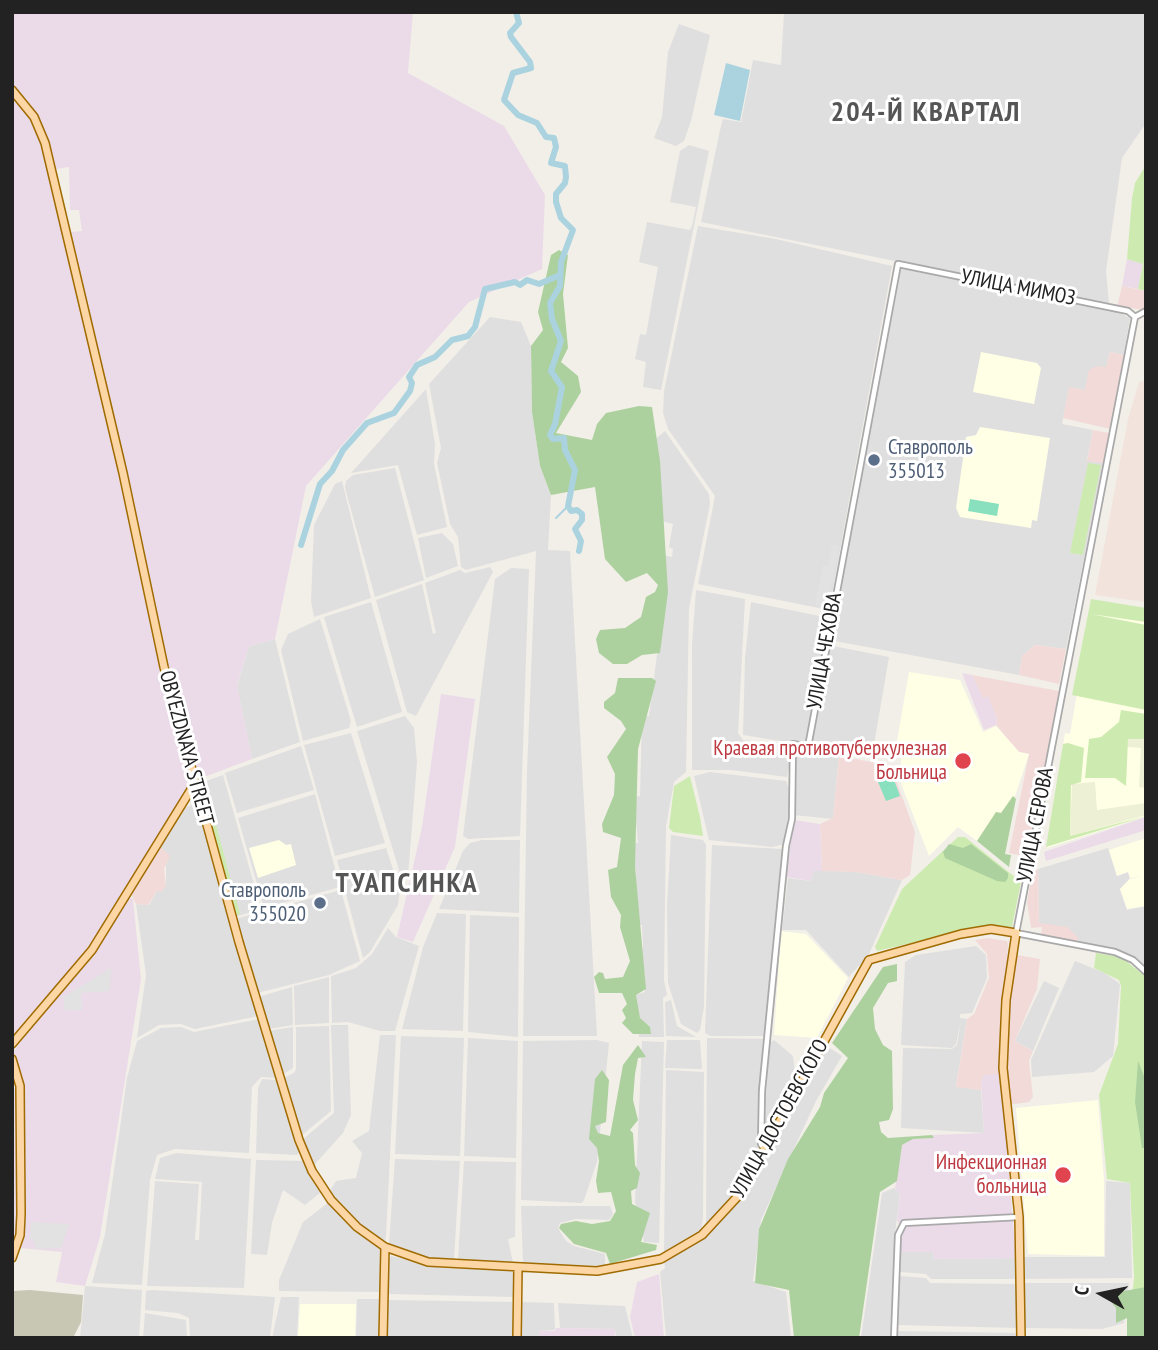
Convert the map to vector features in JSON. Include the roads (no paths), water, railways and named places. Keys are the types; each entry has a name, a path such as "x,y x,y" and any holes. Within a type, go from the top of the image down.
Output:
{"main road":[{"name":"OBYEZDNAYA STREET","path":"12,90 36,122 51,162 123,473 149,603 200,806 254,995 307,1159 338,1209 357,1227 386,1247 428,1262 517,1267"},
{"path":"12,1050 13,1040 22,1033 92,950 195,783"},
{"path":"180,807 192,803 200,806"},
{"name":"УЛИЦА ДОСТОЕВСКОГО","path":"517,1267 612,1270 649,1263 676,1252 702,1236 732,1205 869,960 961,934 990,929 1016,933"},
{"name":"УЛИЦА СЕРОВА","path":"1016,933 1006,1000 1003,1072 1019,1217 1021,1338"},
{"path":"12,1059 20,1080 20,1235 12,1258"},
{"path":"12,1077 20,1095"},
{"path":"383,1338 386,1247"},
{"path":"517,1267 517,1338"}],"street":[{"name":"УЛИЦА МИМОЗ","path":"898,264 1128,311 1135,317"},
{"name":"УЛИЦА ЧЕХОВА","path":"764,1149 761,1144 762,1091 786,846 792,819 793,744 808,747 898,264"},
{"path":"1135,317 1146,311"},
{"name":"УЛИЦА СЕРОВА","path":"1016,933 1135,317"},
{"path":"1016,933 1115,952 1133,960 1146,972"},
{"path":"894,1338 898,1235 904,1223 1019,1217"}],"water":[{"path":"726,63 750,70 740,121 714,115"}],"waterway":[{"path":"516,12 519,23 510,33 511,37 530,62 531,68 513,73 504,100 518,115 537,123 546,137 554,138 556,147 551,163 565,166 566,177 565,183 556,194 556,202 561,218 573,230 561,262 560,286 550,303 552,319 561,341 551,371 562,387 555,424 550,435 553,439 564,438 565,450 575,470 568,506 571,511 577,510 582,514 582,520 575,529 581,541 579,551"},
{"path":"301,545 320,484 332,471 343,450 367,423 394,413 410,391 412,383 409,377 417,365 435,357 452,340 468,336 475,327 485,289 515,282 520,285 527,280 539,284 560,275"},
{"path":"556,518 568,506"}],"place":[{"name":"Ставрополь 355013","path":"874,460"},
{"name":"Краевая противотуберкулезная Больница","path":"963,761"},
{"name":"Ставрополь 355020","path":"320,903"},
{"name":"Инфекционная больница","path":"1063,1175"}],"district":[{"name":"204-Й КВАРТАЛ","path":"926,113"},
{"name":"ТУАПСИНКА","path":"407,884"}]}
